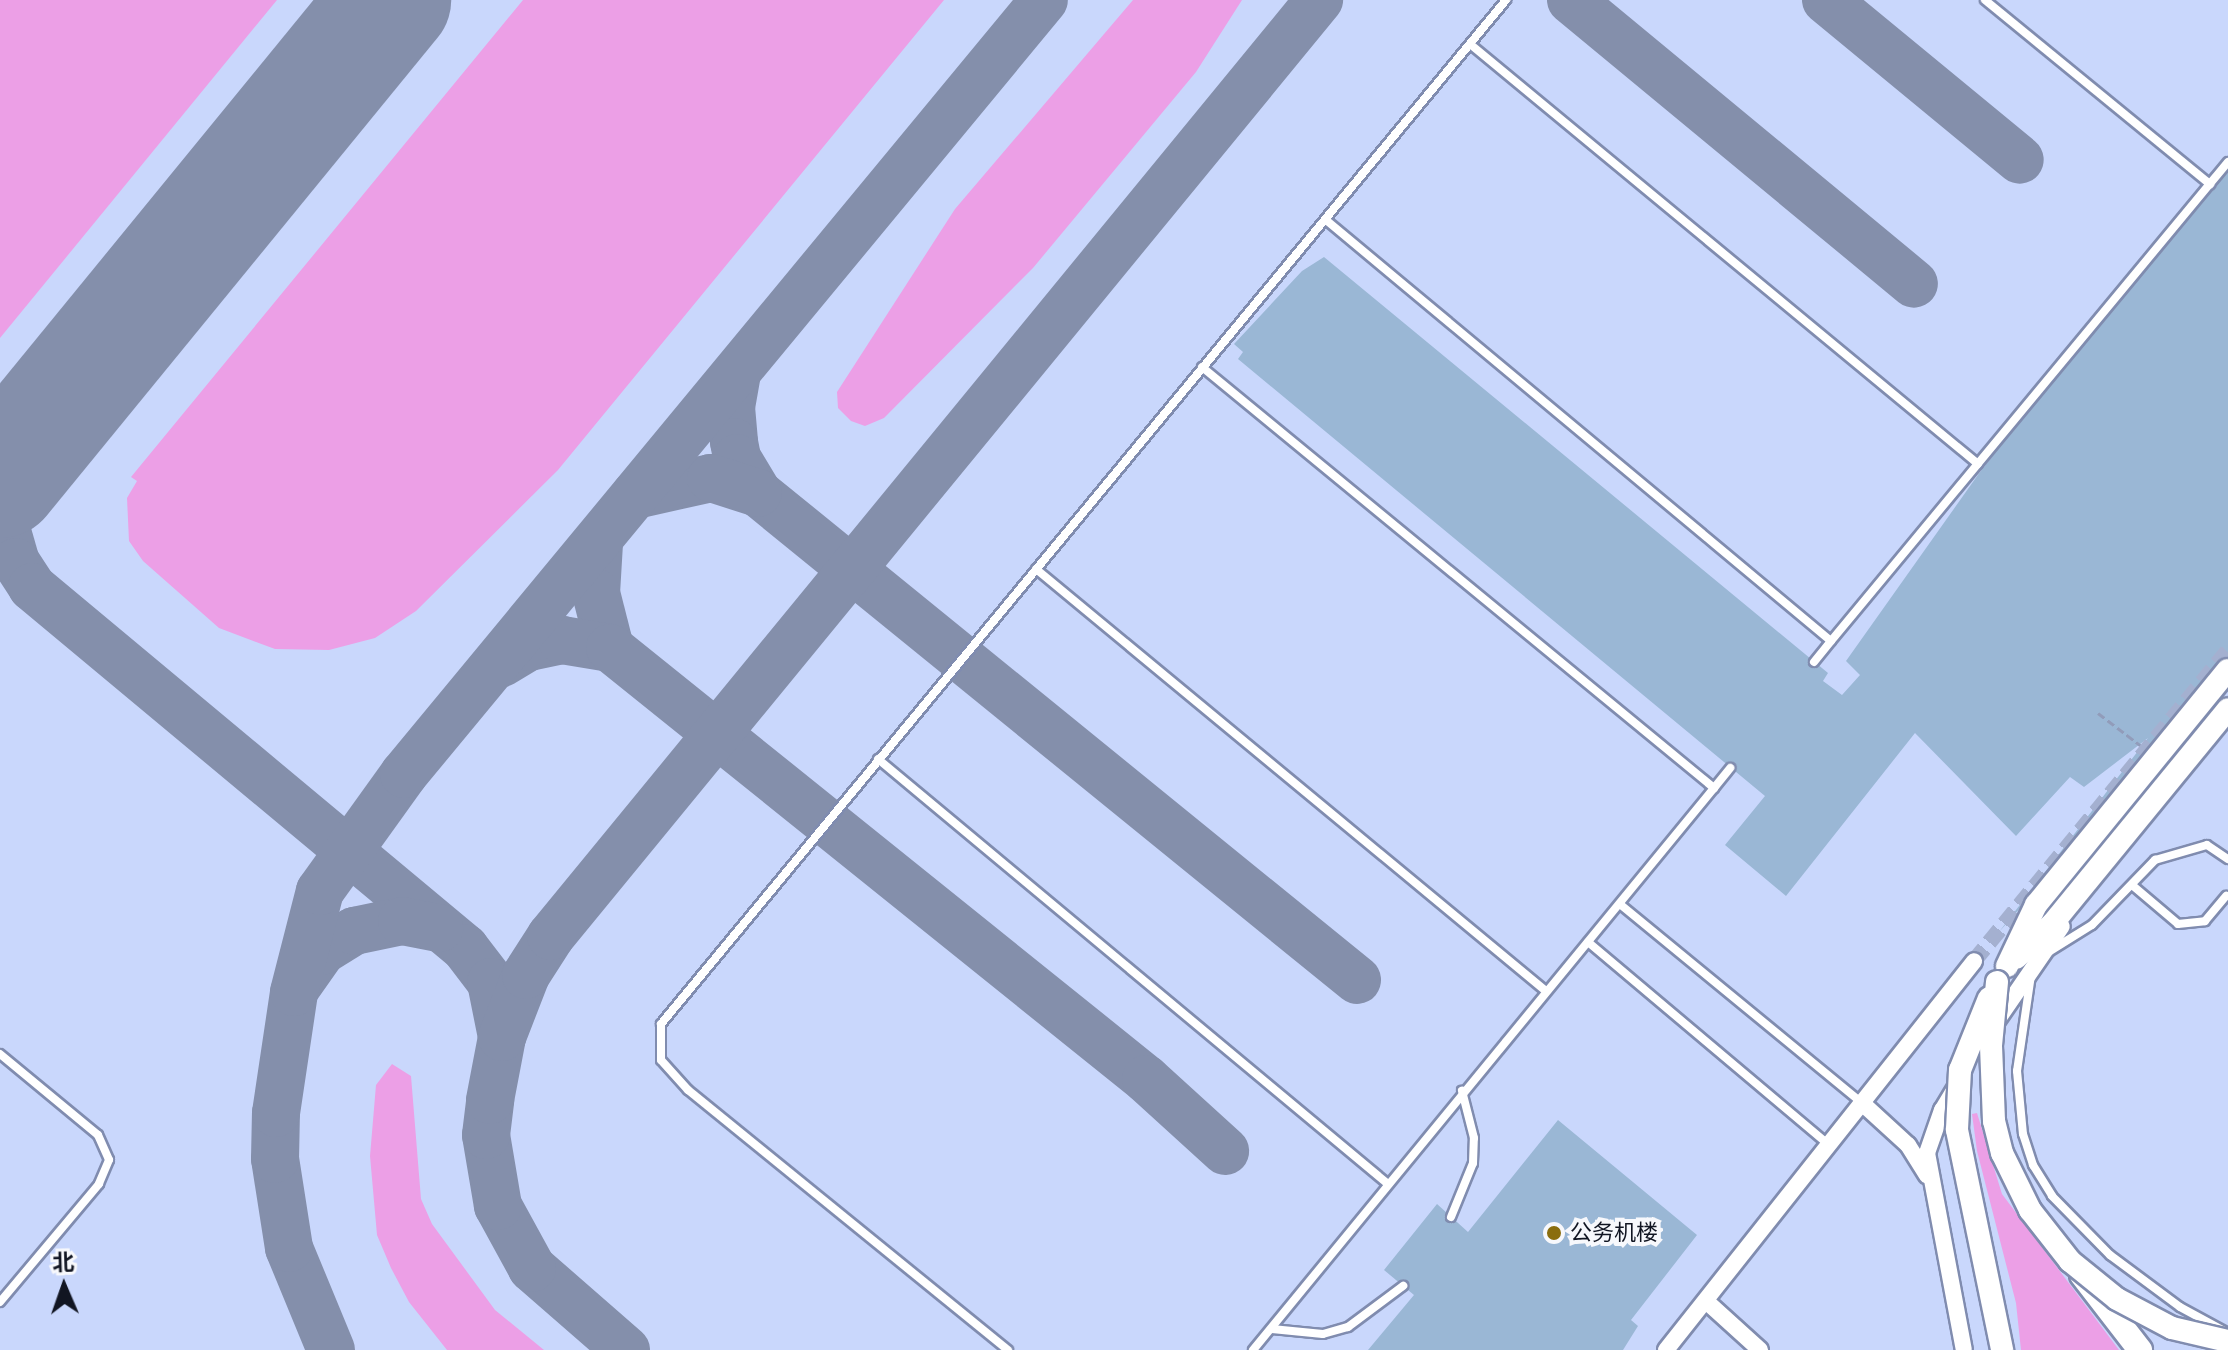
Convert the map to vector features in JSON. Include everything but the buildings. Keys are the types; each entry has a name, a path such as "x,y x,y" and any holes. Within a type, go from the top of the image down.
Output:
{"main road":[{"path":"2002,1350 1961,1156 1957,1099 1967,1047 2036,905 2228,670"},
{"path":"2140,1350 2030,1210 2002,1153 1991,1091 2002,974 2053,923 2228,709"},
{"path":"2070,1261 2139,1313 2172,1328 2228,1341"}],"street":[{"path":"1964,1350 1927,1153 1942,1110 2033,962 2228,718"},
{"path":"1673,1348 1828,1144 1974,961"},
{"path":"1862,1103 1908,1145 1933,1191"},
{"path":"1706,1301 1760,1350"}],"lane":[{"path":"1008,1350 688,1090 661,1060 658,1037 669,1013 1506,0"},
{"path":"1985,0 2210,184"},
{"path":"1470,44 1978,464"},
{"path":"1814,662 2228,162"},
{"path":"1326,220 1831,641"},
{"path":"1202,367 1714,788"},
{"path":"1036,569 1546,991"},
{"path":"878,759 1388,1184"},
{"path":"1253,1350 1462,1091 1621,905 1730,768"},
{"path":"2228,859 2207,845 2155,860 2092,925 2033,962 2027,1020 2019,1047 2018,1101 2033,1165 2052,1196 2110,1255 2180,1307 2228,1333"},
{"path":"2132,885 2178,924 2205,921 2226,896"},
{"path":"1621,905 1862,1103"},
{"path":"1588,942 1828,1144"},
{"path":"0,1054 98,1135 109,1160 99,1184 0,1302"},
{"path":"1451,1217 1473,1163 1474,1138 1462,1091"},
{"path":"1272,1329 1323,1334 1348,1327 1403,1286"}],"path":[{"path":"2098,713 2157,757"}],"shaded area":[{"path":"0,0 277,0 0,338"},
{"path":"523,0 944,0 558,470 416,611 375,638 329,650 275,649 219,628 143,561 129,541 127,498 137,481 131,477"},
{"path":"1133,0 1242,0 1196,72 1033,268 884,418 865,426 851,421 838,408 837,392 955,209"},
{"path":"392,1064 411,1076 421,1199 432,1224 495,1310 544,1350 447,1350 409,1302 377,1235 370,1156 376,1085"},
{"path":"1977,1113 2002,1194 2119,1350 2021,1350 2016,1303 1977,1151 1972,1114"}],"taxiway":[{"path":"331,1350 289,1248 275,1159 276,1113 294,992 320,891 404,774 1044,0"},
{"path":"626,1350 532,1268 498,1206 486,1135 490,1100 502,1037 526,975 551,936 1319,0"},
{"path":"1571,0 1914,284"},
{"path":"1826,0 2020,160"},
{"path":"737,373 731,407 734,442 737,458 758,493 1357,980"},
{"path":"20,452 9,484 7,531 16,562 32,587 465,948 491,982 502,1037"},
{"path":"635,495 711,478 758,493"},
{"path":"599,543 596,593 610,648"},
{"path":"502,663 529,647 562,640 610,648 1146,1079 1225,1151"},
{"path":"296,988 322,951 354,931 402,921 439,928"}],"runway":[{"path":"0,478 391,0"}],"tunnel":[{"path":"1974,961 2228,651"}],"place":[{"name":"公务机楼","path":"1554,1233"}]}
